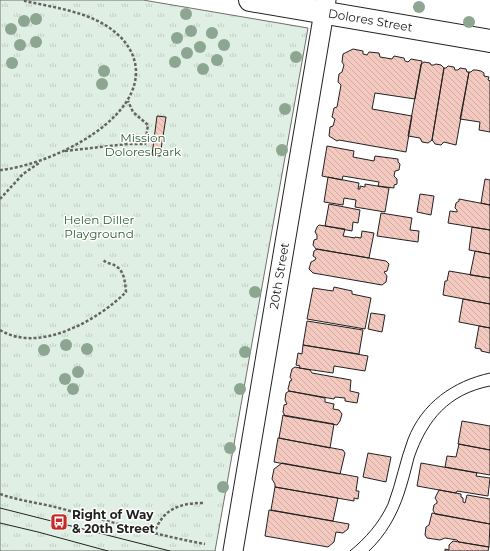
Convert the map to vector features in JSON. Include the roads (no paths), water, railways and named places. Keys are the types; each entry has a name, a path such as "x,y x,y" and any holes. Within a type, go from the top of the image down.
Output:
{"main road":[{"name":"Dolores Street","path":"250,0 325,6 490,41"}],"street":[{"name":"20th Street","path":"233,551 325,6"}],"tram line":[{"path":"350,551 372,530 381,518 391,496 408,439 414,426 430,404 451,388 476,377 490,373"},
{"path":"369,551 386,531 398,510 419,444 433,421 451,402 475,390 490,386"},
{"path":"0,508 170,551"},
{"path":"0,523 108,551"}],"place":[{"name":"Right of Way & 20th Street","path":"59,522"}],"park label":[{"name":"Mission Dolores Park","path":"143,145"},
{"name":"Helen Diller Playground","path":"99,227"}]}
